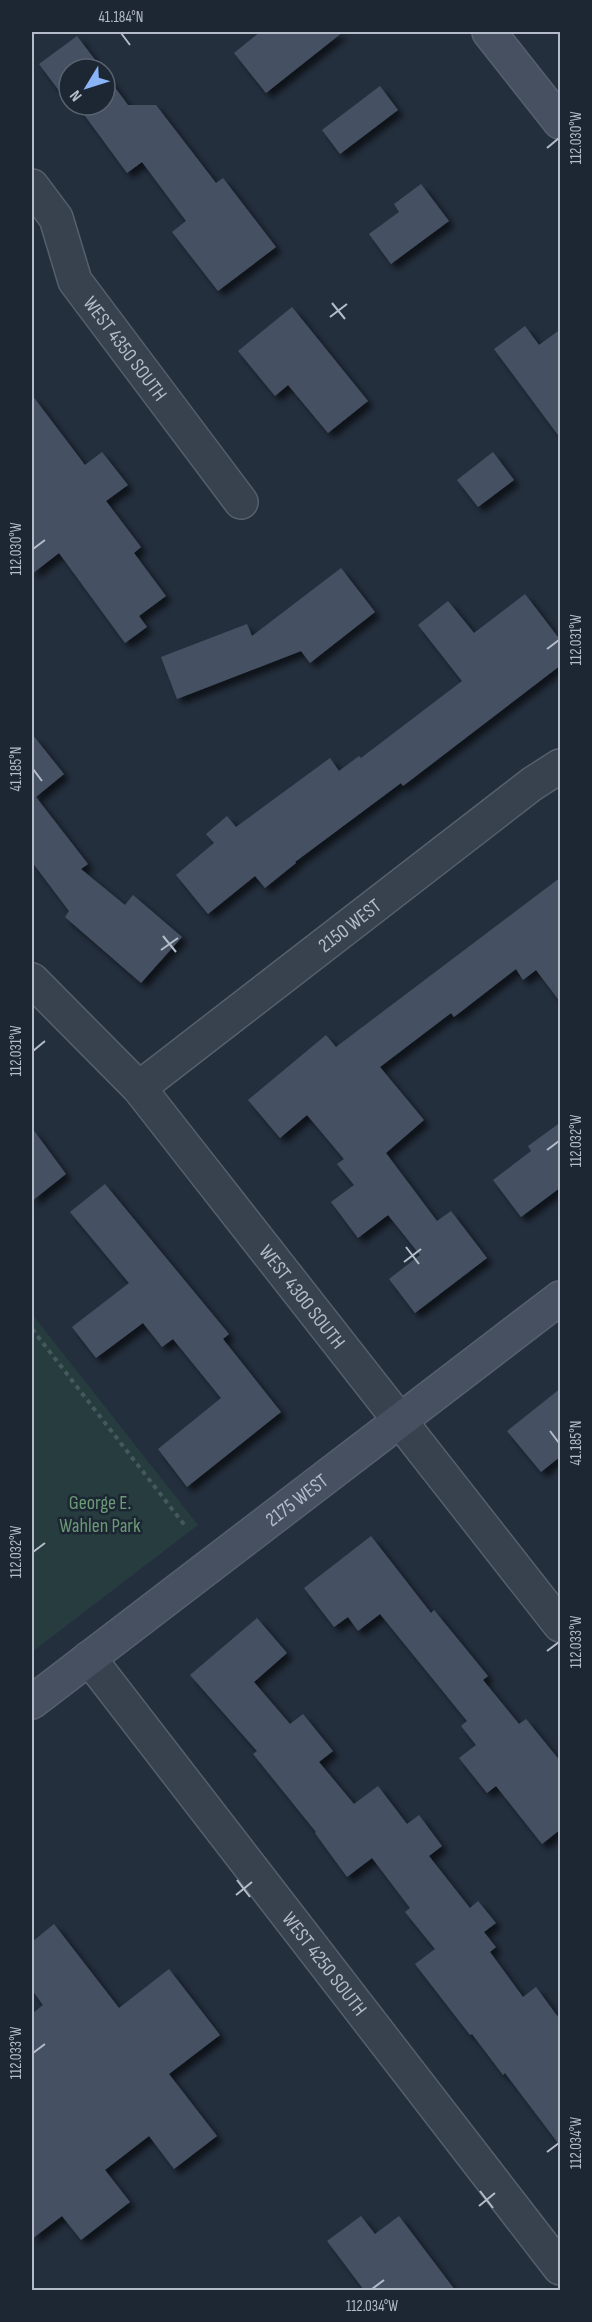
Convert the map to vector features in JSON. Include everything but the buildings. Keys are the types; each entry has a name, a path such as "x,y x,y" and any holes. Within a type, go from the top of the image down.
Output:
{"street":[{"path":"489,32 561,122"},
{"name":"WEST 4350 SOUTH","path":"32,186 56,218 75,282 241,502"},
{"name":"2150 WEST","path":"139,1088 523,791 561,766"},
{"name":"WEST 4300 SOUTH","path":"32,980 139,1088 561,1625"},
{"name":"2175 WEST","path":"32,1702 561,1298"},
{"name":"WEST 4250 SOUTH","path":"89,1658 561,2268"}],"path":[{"path":"32,1329 186,1527"}],"green space":[{"name":"George E. Wahlen Park","path":"32,1314 198,1525 32,1652"}]}
